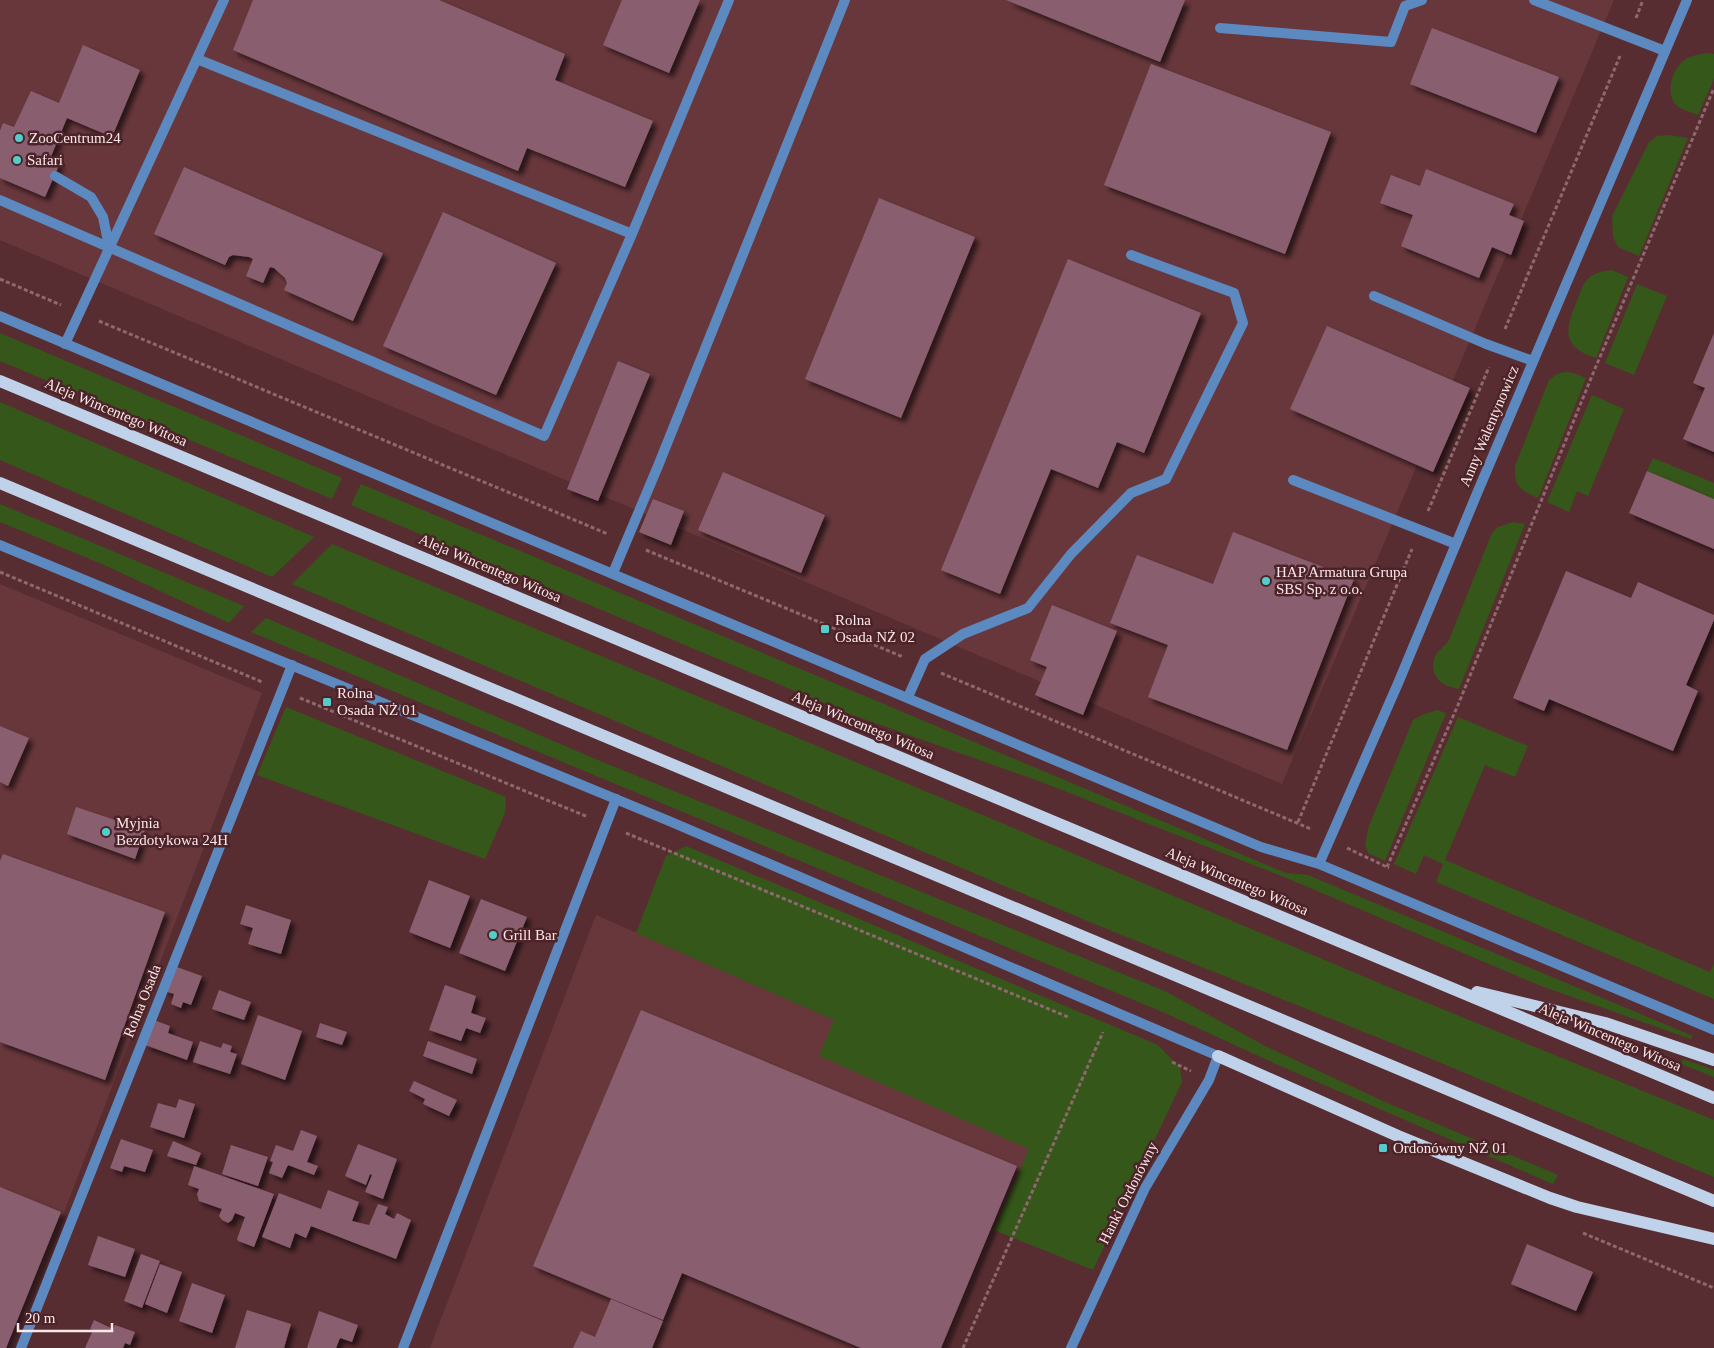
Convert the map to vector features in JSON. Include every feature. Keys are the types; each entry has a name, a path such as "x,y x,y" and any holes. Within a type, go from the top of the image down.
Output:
{"main road":[{"name":"Aleja Wincentego Witosa","path":"0,381 1714,1098"},
{"path":"0,483 1714,1201"},
{"path":"1440,984 1605,1023 1714,1060"},
{"path":"1218,1056 1398,1136 1550,1198 1577,1207 1714,1239"}],"street":[{"path":"65,344 224,0"},
{"path":"0,200 544,436 632,234 730,0"},
{"path":"613,573 845,0"},
{"path":"1220,28 1391,42 1405,6 1422,0"},
{"path":"1534,0 1665,51"},
{"name":"Anny Walentynowicz","path":"1319,864 1399,681 1687,0"},
{"path":"197,59 632,234"},
{"path":"55,176 91,197 103,217 109,246"},
{"path":"908,697 925,659 963,634 1028,608 1071,554 1131,493 1166,478 1243,323 1234,293 1131,255"},
{"path":"1374,296 1497,348 1533,361"},
{"path":"0,316 1261,847 1319,864 1714,1030"},
{"path":"1293,480 1456,544"},
{"path":"0,544 616,799 1218,1056"},
{"name":"Rolna Osada","path":"21,1348 292,665"},
{"path":"403,1348 616,799"},
{"name":"Hanki Ordonówny","path":"1071,1348 1144,1188 1209,1080 1218,1056"}],"path":[{"path":"0,279 1298,822 1643,0"},
{"path":"1387,867 1458,705 1594,371 1714,88"},
{"path":"0,572 1076,1021"},
{"path":"1094,1029 1111,1036"},
{"path":"963,1348 1103,1032"},
{"path":"1168,1060 1209,1080"}],"shaded area":[{"path":"0,0 1614,0 1282,784 0,240"},
{"path":"0,584 262,693 12,1348 0,1348"},
{"path":"596,915 1046,1113 994,1230 946,1348 430,1348"}],"green space":[{"path":"1708,53 1714,54 1714,79 1698,115 1683,110 1676,105 1671,95 1671,83 1675,71 1684,60"},
{"path":"1669,135 1688,138 1639,256 1618,247 1613,237 1612,216 1649,142 1657,136"},
{"path":"1612,270 1628,277 1596,358 1585,354 1571,343 1569,336 1570,320 1585,282 1592,275"},
{"path":"1637,284 1667,296 1634,375 1605,363"},
{"path":"0,333 342,478 332,499 0,361"},
{"path":"1565,372 1574,373 1586,378 1538,498 1519,487 1515,466 1549,380 1557,374"},
{"path":"1592,395 1624,409 1588,496 1577,491 1569,512 1547,502"},
{"path":"0,402 314,537 272,577 0,460"},
{"path":"1653,458 1714,483 1714,499 1647,471"},
{"path":"361,484 1276,869 1287,873 1308,875 1693,1036 1691,1039 1541,986 1284,877 1044,783 847,713 351,505"},
{"path":"0,504 244,606 229,623 102,564 0,522"},
{"path":"1513,522 1525,524 1459,689 1446,685 1434,673 1435,656 1448,642 1492,533 1498,527"},
{"path":"332,544 985,816 1386,986 1714,1120 1714,1177 1429,1058 1092,923 292,584"},
{"path":"266,618 593,758 1167,992 1265,1046 1383,1101 1558,1175 1553,1184 1278,1065 1165,1013 251,632"},
{"path":"286,707 506,797 505,813 485,859 257,775"},
{"path":"1437,710 1446,713 1385,861 1368,853 1365,844 1369,826 1413,720"},
{"path":"1458,717 1528,746 1515,777 1485,765 1445,860 1710,972 1714,964 1714,999 1436,882 1443,864 1424,855 1416,874 1394,864"},
{"path":"686,846 1158,1045 1180,1068 1182,1082 1093,1270 994,1230 1029,1149 819,1056 834,1020 636,933 666,856"},
{"path":"1683,1059 1714,1070 1714,1077 1681,1064"}],"building":[{"path":"253,0 439,0 565,54 555,80 653,121 625,187 527,148 518,171 233,50"},
{"path":"622,0 700,0 669,73 603,45"},
{"path":"1006,0 1185,0 1160,62"},
{"path":"1432,28 1559,77 1536,133 1410,84"},
{"path":"83,45 140,70 112,137 67,118 50,159 60,163 45,197 0,178 0,131 3,123 14,127 31,91 59,103"},
{"path":"1151,64 1331,132 1285,254 1104,185"},
{"path":"184,167 383,253 353,321 284,290 287,283 285,278 274,268 270,267 263,283 246,276 253,259 249,257 233,255 229,257 225,265 154,234"},
{"path":"1426,169 1514,204 1509,215 1524,221 1511,255 1492,247 1479,278 1401,246 1413,215 1380,203 1391,175 1420,186"},
{"path":"879,198 975,237 901,418 805,379"},
{"path":"443,212 556,263 496,395 383,346"},
{"path":"1068,259 1201,313 1144,453 1117,442 1098,488 1051,469 1000,594 941,570"},
{"path":"1327,326 1470,388 1433,472 1290,409"},
{"path":"1714,333 1714,452 1683,439 1705,388 1693,383"},
{"path":"618,361 650,374 598,501 567,489"},
{"path":"1647,471 1714,499 1714,549 1629,513"},
{"path":"723,472 825,515 801,573 698,530"},
{"path":"653,499 684,511 671,545 639,532"},
{"path":"1233,532 1354,579 1287,750 1148,697 1168,645 1110,623 1137,555 1213,584"},
{"path":"1566,571 1631,598 1638,582 1714,615 1714,620 1686,685 1698,691 1673,751 1549,699 1544,711 1513,698"},
{"path":"1052,605 1117,631 1083,715 1035,695 1047,667 1030,660"},
{"path":"0,726 29,738 8,786 0,782"},
{"name":"Myjnia Bezdotykowa 24H","path":"76,807 145,830 135,859 67,834"},
{"path":"3,854 165,912 105,1080 0,1042 0,861"},
{"path":"429,880 470,896 450,948 409,932"},
{"name":"Grill Bar","path":"481,899 527,917 505,971 459,953"},
{"path":"246,905 291,920 281,954 248,944 253,928 240,924"},
{"path":"174,966 202,976 191,1005 183,1002 181,1008 171,1004 174,994 164,991"},
{"path":"445,985 476,996 471,1013 486,1018 480,1033 466,1028 461,1041 429,1030"},
{"path":"219,990 251,1002 244,1020 212,1009"},
{"path":"641,1010 1017,1166 941,1348 861,1348 682,1273 663,1320 533,1266"},
{"path":"258,1015 302,1031 285,1080 241,1064"},
{"path":"154,1020 170,1026 168,1033 193,1042 187,1060 145,1045"},
{"path":"320,1023 347,1032 342,1045 316,1037"},
{"path":"200,1041 221,1048 223,1043 232,1046 230,1052 237,1054 230,1074 193,1062"},
{"path":"428,1041 477,1059 472,1074 423,1056"},
{"path":"414,1081 457,1100 449,1116 423,1104 425,1099 409,1091"},
{"path":"179,1099 195,1104 184,1138 150,1127 158,1103 176,1108"},
{"path":"301,1130 317,1136 307,1162 318,1166 314,1175 288,1165 282,1178 269,1173 273,1162 270,1161 276,1145 293,1151"},
{"path":"121,1139 153,1150 145,1172 124,1166 122,1172 110,1168"},
{"path":"173,1141 201,1153 196,1165 167,1156"},
{"path":"358,1144 397,1159 383,1199 365,1192 372,1175 370,1174 366,1185 345,1176"},
{"path":"231,1145 268,1157 258,1186 222,1174"},
{"path":"194,1166 274,1194 254,1247 237,1239 245,1217 235,1213 232,1220 228,1223 219,1216 222,1209 199,1201 197,1194 199,1189 188,1185"},
{"path":"0,1187 61,1212 6,1348 0,1348"},
{"path":"328,1190 359,1202 352,1221 369,1225 378,1204 388,1207 385,1214 394,1219 397,1213 411,1220 396,1259 311,1226 306,1238 295,1233 290,1248 262,1237 279,1193 321,1209"},
{"path":"98,1236 135,1249 125,1277 88,1265"},
{"path":"1527,1244 1593,1272 1576,1311 1511,1284"},
{"path":"141,1254 160,1261 142,1308 124,1301"},
{"path":"160,1264 182,1272 167,1313 145,1304"},
{"path":"192,1283 225,1295 212,1333 179,1321"},
{"path":"611,1299 663,1321 652,1348 573,1348 581,1331 595,1337"},
{"path":"247,1310 291,1324 284,1348 235,1348"},
{"path":"319,1311 358,1325 352,1342 340,1338 336,1348 307,1348"},
{"path":"94,1320 113,1329 115,1325 135,1332 130,1345 125,1343 123,1348 85,1348 93,1330 90,1329"}],"place":[{"name":"ZooCentrum24","path":"19,138"},
{"name":"Safari","path":"17,160"},
{"name":"HAP Armatura Grupa SBS Sp. z o.o.","path":"1266,581"},
{"name":"Rolna Osada NŻ 02","path":"825,629"},
{"name":"Rolna Osada NŻ 01","path":"327,702"},
{"name":"Myjnia Bezdotykowa 24H","path":"106,832"},
{"name":"Grill Bar","path":"493,935"},
{"name":"Ordonówny NŻ 01","path":"1383,1148"}]}
